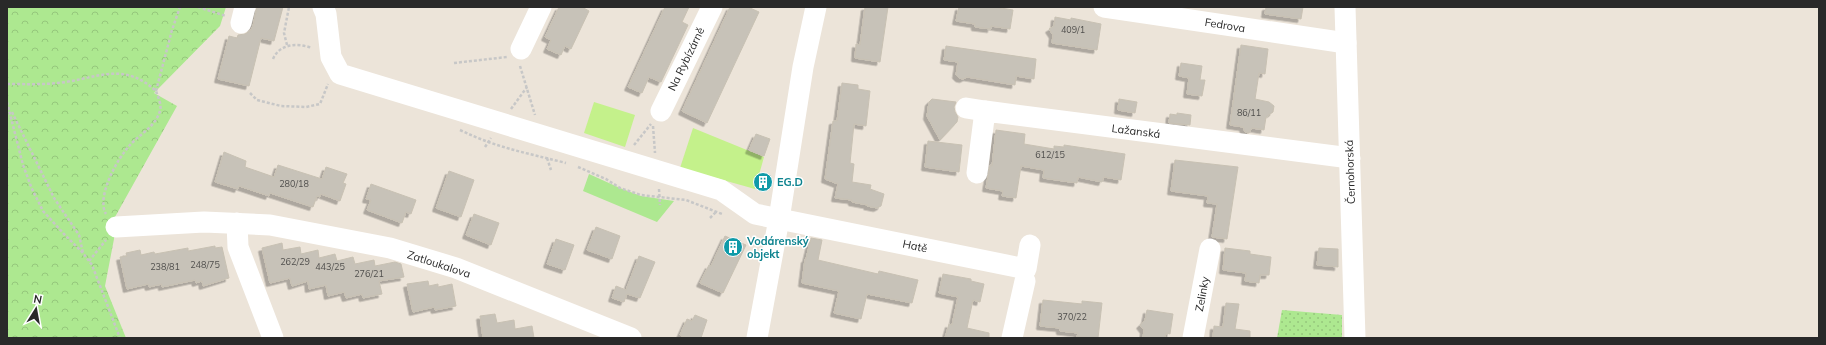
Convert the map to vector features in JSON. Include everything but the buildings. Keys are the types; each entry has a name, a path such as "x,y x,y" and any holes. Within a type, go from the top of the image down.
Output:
{"street":[{"path":"323,7 326,14 331,57 340,74 722,190 755,214 779,219"},
{"path":"520,52 541,7"},
{"name":"Na Rybízárně","path":"657,116 712,7"},
{"path":"757,338 779,219 802,74 816,7"},
{"name":"Fedrova","path":"1104,7 1346,43"},
{"name":"Černohorská","path":"1345,7 1355,338"},
{"name":"Lažanská","path":"977,173 976,109 1350,158"},
{"name":"Hatě","path":"779,219 1026,269 1030,245"},
{"name":"Zatloukalova","path":"116,227 204,222 270,225 390,248 456,268 631,338"},
{"path":"237,224 238,247 273,338"},
{"name":"Zelinky","path":"1193,338 1210,249"},
{"path":"1012,338 1024,281"}],"path":[{"path":"89,261 116,227 103,209 102,201 108,182 120,158 130,145 146,132 156,120 161,110 156,91 172,30 180,7"},
{"path":"198,7 243,15"},
{"path":"287,45 284,33 289,7"},
{"path":"273,59 276,54 287,45 304,45 331,57"},
{"path":"454,63 520,52 551,170"},
{"path":"7,84 37,85 115,74 138,77 156,91"},
{"path":"250,93 256,100 281,106 306,107 320,104"},
{"path":"7,102 54,198 79,235 83,253"},
{"path":"9,106 23,165 32,189 43,211 89,261 98,278 120,338"},
{"path":"655,151 657,116"},
{"path":"455,127 488,143 515,152 573,164 592,172 620,188 641,195 686,200 711,208 727,216"}],"green space":[{"path":"7,7 226,7 220,26 154,93 177,106 115,217 114,239 105,286 126,338 7,338"},
{"path":"594,102 635,115 625,147 584,133"},
{"path":"693,128 764,157 755,189 680,168"},
{"path":"589,174 641,196 674,201 657,222 583,191"},
{"path":"1282,310 1342,315 1342,338 1277,338"}],"place":[{"name":"EG.D","path":"763,182"},
{"name":"Vodárenský objekt","path":"733,247"}]}
